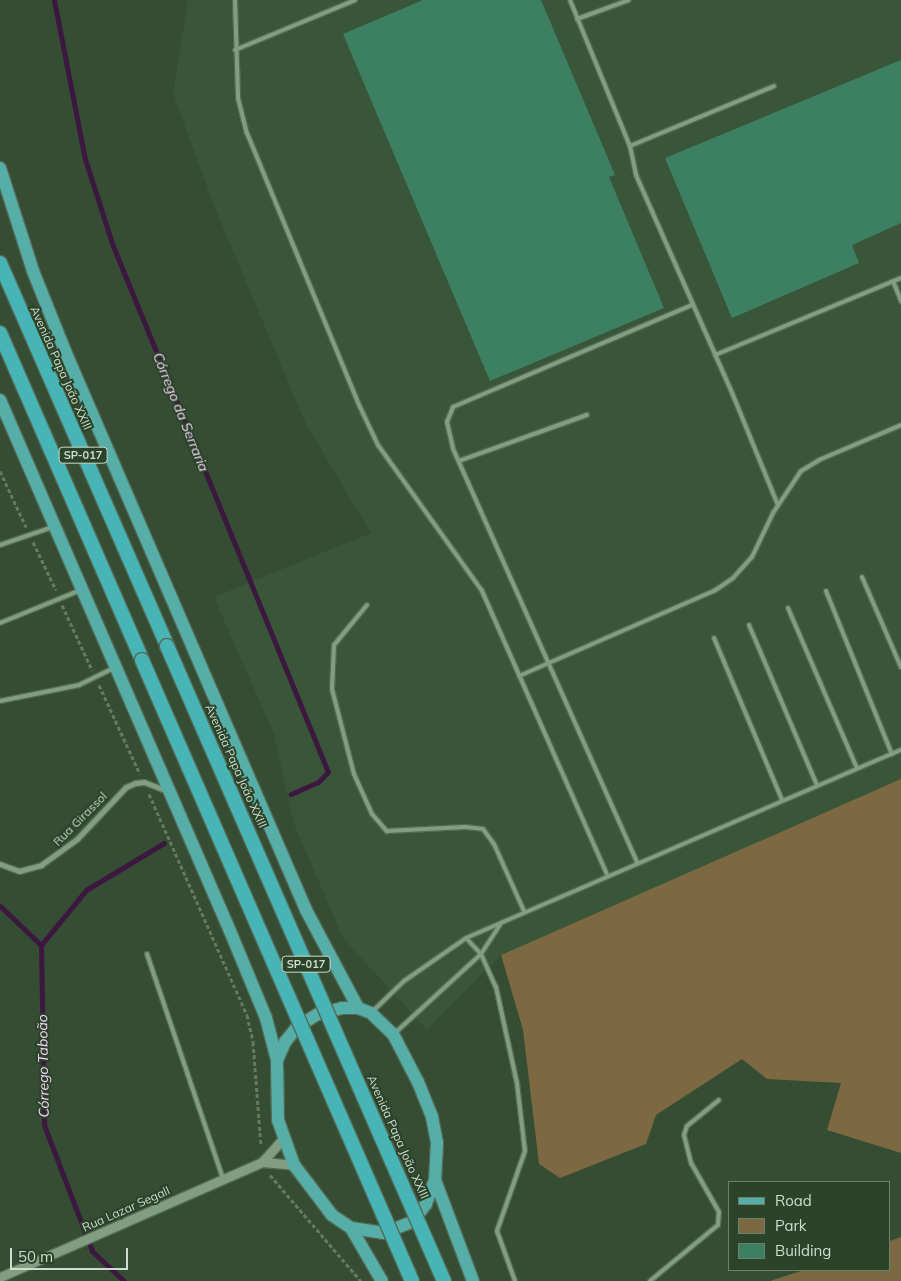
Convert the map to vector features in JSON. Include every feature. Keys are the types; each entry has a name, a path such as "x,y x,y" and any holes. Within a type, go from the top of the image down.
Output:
{"highway":[{"name":"Avenida Papa João XXIII","path":"0,263 444,1281"},
{"name":"SP-017","path":"0,333 412,1281"}],"main road":[{"name":"Avenida Papa João XXIII","path":"0,168 33,271 65,351 306,910 358,1008"},
{"path":"0,400 118,666 263,1010 277,1060 275,1100 283,1139 294,1166 314,1195 332,1215 351,1228 382,1281"},
{"path":"277,1060 285,1042 296,1027 318,1014 358,1008 372,1013 393,1034 432,1117 437,1143 435,1180 426,1204 412,1222 384,1233 351,1228"},
{"name":"Avenida Papa João XXIII","path":"435,1180 473,1281"}],"street":[{"path":"144,782 172,793"},
{"name":"Rua Girassol","path":"0,864 19,870 41,865 77,839 126,787 144,782"},
{"name":"Rua Lazar Segall","path":"0,1277 262,1162 283,1139"},
{"path":"262,1162 294,1166"}],"lane":[{"path":"235,0 235,50 238,98 247,132 360,408 378,445 482,591 607,874"},
{"path":"235,50 355,0"},
{"path":"570,0 630,146 636,175 778,505"},
{"path":"578,19 629,0"},
{"path":"630,146 774,86"},
{"path":"715,356 901,278"},
{"path":"893,282 901,301"},
{"path":"637,862 550,662 459,461 447,422 453,407 692,305"},
{"path":"459,461 587,415"},
{"path":"519,676 690,602 733,578 752,557 778,505 801,471 819,460 901,425"},
{"path":"0,545 55,526"},
{"path":"862,577 901,666"},
{"path":"0,623 83,590"},
{"path":"826,591 892,754"},
{"path":"367,605 334,645 332,689 354,774 372,814 387,831 465,827 482,829 494,844 524,911"},
{"path":"788,608 856,768"},
{"path":"749,625 817,785"},
{"path":"714,638 782,800"},
{"path":"0,701 80,685 118,666"},
{"path":"372,1013 404,981 466,938 607,874 901,750"},
{"path":"393,1034 481,954 501,923"},
{"path":"466,938 481,954 496,987 504,1017 524,1128 525,1151 520,1172 503,1207 497,1230 515,1281"},
{"path":"146,954 224,1179"},
{"path":"650,1281 718,1225 719,1212 691,1163 684,1135 687,1126 719,1100"}],"path":[{"path":"0,471 144,782 247,1015 253,1042 262,1162 277,1186 361,1281"}],"shaded area":[{"path":"188,0 901,0 901,779 501,955 427,1030 343,938 294,824 274,734 214,597 371,533 305,422 213,203 173,93"}],"green space":[{"path":"901,779 901,1153 827,1130 841,1083 767,1079 742,1059 656,1115 646,1144 560,1178 539,1164 523,1030 501,955"},
{"path":"901,1237 901,1281 770,1281 801,1271 891,1271 891,1241"}],"building":[{"path":"423,0 541,0 615,175 609,177 664,308 490,381 343,34"},
{"path":"901,60 901,223 852,245 859,263 732,318 665,158"}],"waterway":[{"name":"Córrego da Serraria","path":"54,0 85,159 113,246 328,772 318,782 291,794"},
{"name":"Córrego da Serraria","path":"41,945 86,890 164,843"},
{"name":"Córrego Taboão","path":"0,906 41,945 44,1125 92,1251 124,1281"}]}
